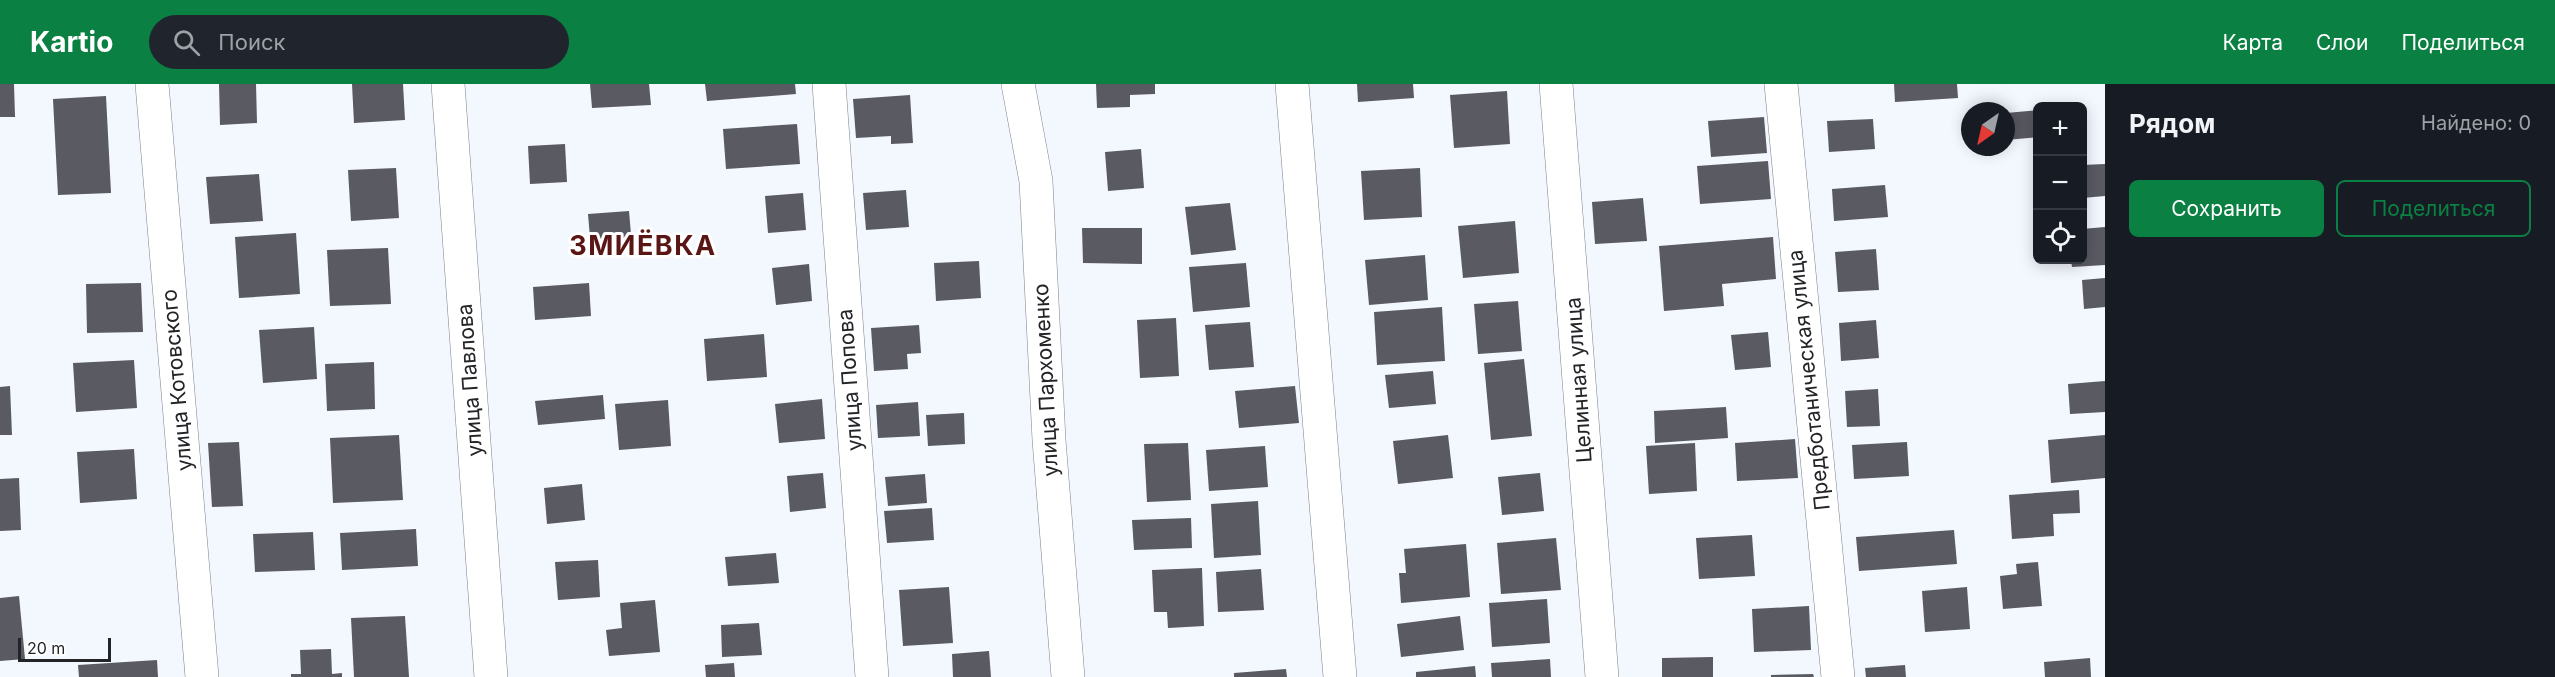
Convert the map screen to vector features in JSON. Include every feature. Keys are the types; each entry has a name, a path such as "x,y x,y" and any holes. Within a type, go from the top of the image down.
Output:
{"street":[{"name":"улица Котовского","path":"153,84 202,677"},
{"name":"улица Павлова","path":"448,84 491,677"},
{"name":"улица Попова","path":"829,84 872,677"},
{"name":"улица Пархоменко","path":"1018,84 1036,181 1048,440 1068,677"},
{"path":"1292,84 1340,677"},
{"name":"Целинная улица","path":"1556,84 1602,677"},
{"name":"Предботаническая улица","path":"1780,84 1838,677"}],"building":[{"path":"0,84 14,84 15,117 0,117"},
{"path":"219,84 256,84 257,123 220,125"},
{"path":"352,84 403,84 405,120 354,123"},
{"path":"590,84 649,84 651,105 592,108"},
{"path":"705,84 795,84 796,94 707,101"},
{"path":"1096,84 1155,84 1155,94 1130,95 1130,107 1097,108"},
{"path":"1357,84 1413,84 1414,98 1358,102"},
{"path":"1894,84 1957,84 1958,98 1895,102"},
{"path":"1507,91 1510,144 1454,148 1450,95"},
{"path":"910,95 913,143 891,144 891,136 856,138 853,99"},
{"path":"106,96 111,193 58,195 53,99"},
{"path":"2033,110 2033,137 2015,139 2015,112"},
{"path":"1764,117 1767,153 1711,157 1708,121"},
{"path":"1873,119 1875,149 1829,152 1827,121"},
{"path":"797,124 800,164 726,169 723,129"},
{"path":"565,144 567,182 530,184 528,146"},
{"path":"1141,149 1144,188 1108,191 1105,152"},
{"path":"1768,161 1771,199 1700,204 1697,166"},
{"path":"2105,164 2105,196 2087,198 2087,165"},
{"path":"396,168 399,218 351,221 348,170"},
{"path":"1420,168 1422,217 1364,220 1361,171"},
{"path":"259,174 263,221 210,224 206,177"},
{"path":"1885,185 1888,217 1834,221 1832,189"},
{"path":"906,190 909,227 866,230 863,193"},
{"path":"803,193 806,230 768,233 765,196"},
{"path":"1643,198 1647,241 1595,244 1592,202"},
{"path":"1230,203 1236,250 1191,255 1185,207"},
{"path":"629,211 632,246 591,250 588,214"},
{"path":"1515,221 1519,273 1463,278 1458,226"},
{"path":"2105,227 2105,265 2072,267 2072,264 2087,264 2087,229"},
{"path":"1082,228 1142,228 1142,264 1083,263"},
{"path":"296,233 300,294 239,298 235,237"},
{"path":"1773,237 1776,279 1722,284 1724,306 1664,311 1659,246"},
{"path":"388,248 391,304 330,306 327,250"},
{"path":"1876,249 1879,290 1838,292 1835,252"},
{"path":"1425,255 1428,300 1369,305 1365,260"},
{"path":"979,261 981,298 936,301 934,263"},
{"path":"1246,263 1250,307 1193,312 1189,267"},
{"path":"809,264 812,301 776,305 772,268"},
{"path":"2105,278 2105,307 2084,309 2082,280"},
{"path":"141,283 143,332 87,333 86,284"},
{"path":"589,283 591,316 535,320 533,287"},
{"path":"1518,301 1522,351 1478,354 1474,304"},
{"path":"1442,307 1445,361 1377,365 1374,312"},
{"path":"1176,318 1179,376 1140,378 1137,320"},
{"path":"1876,320 1879,358 1841,361 1839,323"},
{"path":"1250,322 1254,367 1209,370 1205,325"},
{"path":"919,325 921,353 907,354 908,369 874,371 871,328"},
{"path":"314,327 317,379 263,383 259,330"},
{"path":"1768,332 1771,367 1735,370 1731,335"},
{"path":"764,334 767,377 707,381 704,339"},
{"path":"1524,359 1532,436 1491,440 1484,363"},
{"path":"134,360 137,408 76,412 73,363"},
{"path":"374,362 375,409 327,411 325,364"},
{"path":"1433,371 1436,404 1389,408 1385,375"},
{"path":"2105,381 2105,412 2070,414 2068,384"},
{"path":"10,386 12,435 0,435 0,387"},
{"path":"1295,386 1299,423 1239,428 1235,391"},
{"path":"1878,389 1880,426 1847,427 1845,391"},
{"path":"603,395 605,419 538,425 535,401"},
{"path":"822,399 825,439 779,443 775,404"},
{"path":"668,400 671,446 619,450 615,404"},
{"path":"918,402 920,436 878,438 876,405"},
{"path":"1726,407 1728,438 1655,443 1654,411"},
{"path":"964,413 965,444 928,446 926,415"},
{"path":"399,435 403,500 333,503 330,438"},
{"path":"1448,435 1453,478 1398,484 1393,441"},
{"path":"2105,435 2105,478 2051,483 2048,440"},
{"path":"1795,439 1798,478 1737,481 1735,443"},
{"path":"239,442 243,506 212,507 208,443"},
{"path":"1907,442 1909,476 1854,479 1852,445"},
{"path":"1188,443 1191,500 1147,502 1144,444"},
{"path":"1695,443 1697,491 1649,494 1646,446"},
{"path":"1265,446 1268,487 1209,491 1206,450"},
{"path":"134,449 137,499 80,503 77,452"},
{"path":"823,473 826,508 790,512 787,476"},
{"path":"1540,473 1544,511 1502,515 1498,477"},
{"path":"925,474 927,503 888,506 885,477"},
{"path":"19,478 21,530 0,531 0,479"},
{"path":"582,484 585,520 547,524 544,488"},
{"path":"2079,490 2080,513 2053,514 2054,536 2012,539 2009,495"},
{"path":"1258,501 1261,555 1214,558 1211,504"},
{"path":"932,508 934,540 887,543 884,511"},
{"path":"1191,518 1192,548 1134,550 1132,520"},
{"path":"416,529 418,566 342,570 340,533"},
{"path":"1954,530 1957,564 1859,571 1856,537"},
{"path":"313,532 315,570 255,572 253,534"},
{"path":"1752,535 1755,576 1699,579 1696,538"},
{"path":"1556,538 1561,590 1501,594 1497,543"},
{"path":"1466,544 1470,597 1401,603 1399,573 1406,573 1404,549"},
{"path":"776,553 779,583 728,586 725,557"},
{"path":"598,560 600,597 558,600 555,562"},
{"path":"2038,562 2042,606 2003,609 2000,576 2017,574 2016,564"},
{"path":"1202,568 1204,626 1168,628 1167,612 1154,612 1152,570"},
{"path":"1261,569 1264,610 1218,612 1216,572"},
{"path":"949,587 953,643 903,646 899,590"},
{"path":"1967,587 1970,629 1925,632 1922,591"},
{"path":"19,596 25,659 0,661 0,598"},
{"path":"1547,599 1550,643 1492,647 1489,603"},
{"path":"655,600 660,652 609,656 606,630 622,628 620,603"},
{"path":"1809,606 1811,650 1754,652 1752,609"},
{"path":"405,616 409,677 354,677 351,618"},
{"path":"1460,616 1464,650 1401,657 1397,624"},
{"path":"759,623 762,655 722,657 721,625"},
{"path":"331,649 332,674 342,673 342,677 291,677 291,674 301,674 300,650"},
{"path":"989,651 991,677 953,677 952,654"},
{"path":"1713,657 1713,677 1662,677 1662,658"},
{"path":"2090,658 2091,677 2045,677 2044,662"},
{"path":"1550,659 1551,677 1492,677 1491,663"},
{"path":"157,660 158,677 79,677 78,665"},
{"path":"734,663 735,677 706,677 705,665"},
{"path":"1905,665 1906,677 1866,677 1865,668"},
{"path":"1475,666 1476,677 1416,677 1416,672"},
{"path":"1286,669 1287,677 1234,677 1234,673"},
{"path":"1813,674 1814,677 1771,677 1771,675"}],"district":[{"name":"ЗМИЁВКА","path":"643,246"}]}
